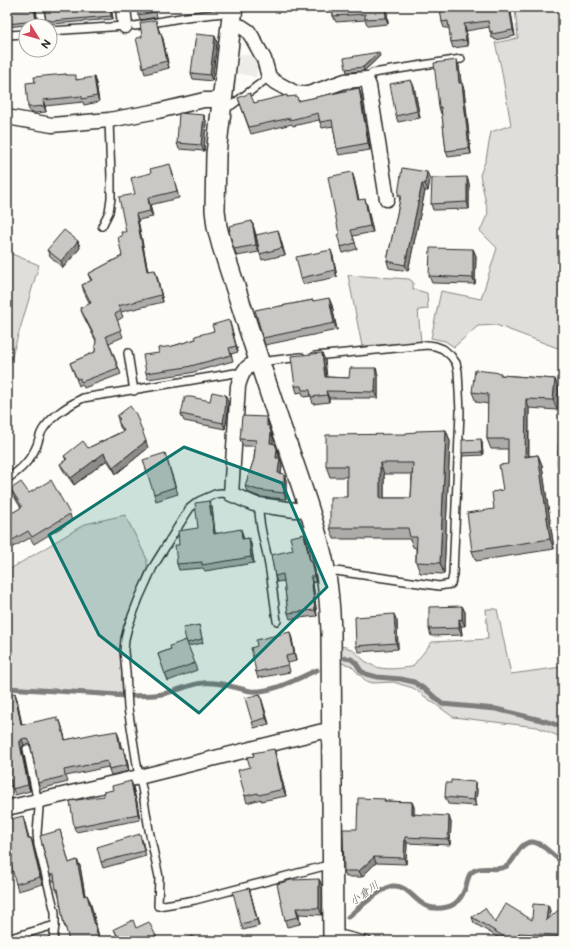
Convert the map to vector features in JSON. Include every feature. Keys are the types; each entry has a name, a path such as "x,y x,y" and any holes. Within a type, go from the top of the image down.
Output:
{"street":[{"path":"123,7 130,26"},
{"path":"232,15 252,37 264,59 269,76 275,82 295,93 308,94 345,81 366,79 369,86 387,199"},
{"path":"232,15 216,154 215,195 217,227 259,362 322,551 330,601 331,632 333,938"},
{"path":"7,117 52,125 109,120 133,114 158,111 204,100 211,100 221,105"},
{"path":"259,362 252,364 246,369 241,375 238,386 231,494 259,505 295,510 309,509"},
{"path":"8,806 38,801 332,730"}],"lane":[{"path":"40,7 41,18"},
{"path":"58,30 130,26 186,17 224,13 232,15"},
{"path":"7,35 18,34"},
{"path":"366,79 373,73 461,59"},
{"path":"221,105 232,105 269,76"},
{"path":"102,226 108,212 110,198 109,120"},
{"path":"259,362 427,345 442,349 451,356 456,363 458,371 460,412 453,575 451,584 439,586 336,571 325,572"},
{"path":"128,353 134,390"},
{"path":"7,479 18,472 29,461 37,447 43,429 50,420 66,407 83,398 235,373 241,375"},
{"path":"231,494 215,494 199,501 190,508 153,567 139,598 125,639 124,652 128,708 139,777 159,877 158,906 195,900 333,864"},
{"path":"259,505 261,528 268,561 277,621"},
{"path":"27,749 38,801 39,818 37,840 55,912 53,941"},
{"path":"7,939 55,925"},
{"path":"333,938 344,935 368,941"}],"highlighted area":[{"path":"184,447 282,483 327,587 199,713 99,635 49,535"}],"shaded area":[{"path":"519,7 563,7 563,350 496,325 478,326 454,347 445,341 431,338 441,291 481,299 497,248 480,231 488,213 480,175 486,159 491,132 511,125 501,67 495,43 518,38 515,9"},
{"path":"240,54 254,56 258,61 256,77 237,73"},
{"path":"7,252 39,265 7,373"},
{"path":"348,275 409,279 413,282 413,289 427,293 428,309 418,310 421,342 362,346"},
{"path":"563,399 563,465 558,472 557,463 560,414"},
{"path":"125,515 147,559 147,568 125,622 120,646 123,698 7,686 7,571 85,524"},
{"path":"486,609 497,609 511,674 562,667 563,649 563,738 537,727 453,717 413,688 393,682 373,683 366,681 350,665 341,663 341,646 351,649 369,664 378,668 393,669 412,667 432,642 488,639"}],"building":[{"path":"7,7 34,7 36,18 18,18 18,23 7,24"},
{"path":"44,7 110,7 111,16 58,20 58,18 46,18"},
{"path":"137,7 154,7 155,12 138,15"},
{"path":"333,7 385,7 386,18 365,19 365,14 333,16"},
{"path":"440,7 509,7 513,30 492,34 492,31 490,32 488,21 464,24 466,40 451,42 448,21 442,22"},
{"path":"156,20 159,33 161,33 167,61 143,67 136,38 142,37 140,23"},
{"path":"196,34 215,36 210,75 191,73"},
{"path":"379,52 363,67 346,69 344,58"},
{"path":"457,60 459,83 462,83 469,148 446,151 434,63"},
{"path":"66,74 76,75 76,80 94,77 97,96 82,99 82,96 43,100 44,106 28,107 26,83 35,82 34,77"},
{"path":"411,80 417,111 396,116 390,84"},
{"path":"359,88 368,143 337,149 332,120 320,122 318,113 290,120 290,118 249,127 238,98 250,93 254,103 287,95 287,97 297,96 298,101"},
{"path":"179,113 204,115 201,145 177,143"},
{"path":"170,164 177,191 148,198 150,211 136,214 147,271 155,270 161,295 118,306 121,311 115,314 121,330 106,336 118,368 81,382 80,378 77,379 70,363 95,352 96,339 80,308 91,303 82,285 92,280 88,274 122,256 118,237 122,236 121,232 126,232 119,197 135,194 131,178 151,173 150,169"},
{"path":"402,168 427,172 425,184 422,184 405,265 387,261 401,195 398,195"},
{"path":"352,172 358,200 365,199 370,226 351,230 355,243 341,247 337,235 339,234 328,177"},
{"path":"467,177 467,202 431,204 432,178"},
{"path":"252,221 256,245 234,249 229,226"},
{"path":"64,230 78,241 61,261 47,250"},
{"path":"278,230 282,248 260,254 256,235"},
{"path":"430,248 473,249 473,278 429,276"},
{"path":"331,250 335,270 301,278 296,257"},
{"path":"329,298 334,323 263,338 255,310"},
{"path":"229,320 236,346 229,348 231,355 187,367 146,373 143,355 159,353 158,348 173,346 196,339 195,336 214,331 212,325"},
{"path":"322,353 325,377 349,378 350,368 376,368 375,392 326,391 327,395 311,397 310,390 302,390 301,386 295,386 291,356"},
{"path":"475,370 501,373 500,375 555,379 553,400 526,399 525,457 538,455 550,539 472,551 467,513 494,509 492,492 503,490 499,465 508,464 508,439 487,439 488,394 472,392"},
{"path":"212,392 226,395 223,423 181,414 185,397 210,401"},
{"path":"130,406 136,414 146,441 113,467 104,453 71,478 60,464 67,459 64,456 83,441 88,448 124,431 118,421 120,419 117,416"},
{"path":"242,416 266,417 267,426 269,426 271,432 270,443 275,444 277,449 276,458 280,458 278,473 284,474 284,493 258,490 245,486 254,459 256,440 240,439"},
{"path":"446,430 440,563 416,562 417,537 410,537 408,528 330,528 330,497 347,497 347,466 326,466 326,435 406,434 416,431","holes":["380,463 413,463 411,498 380,498"]},
{"path":"481,439 482,452 462,453 462,440"},
{"path":"165,453 175,487 154,494 143,460"},
{"path":"51,480 70,514 32,537 28,531 11,541 7,534 7,516 22,507 11,489 21,482 29,493"},
{"path":"209,501 214,534 241,529 242,539 249,538 251,557 202,565 202,562 177,564 175,545 179,545 178,531 198,528 195,503"},
{"path":"304,534 314,576 311,576 315,610 288,613 283,574 275,576 271,555 293,550 290,537"},
{"path":"462,606 462,620 459,619 459,628 429,629 429,607"},
{"path":"394,614 396,643 356,646 355,617"},
{"path":"199,625 202,639 187,643 183,628"},
{"path":"290,632 294,654 286,656 288,665 256,672 251,648 257,646 256,640"},
{"path":"186,640 195,663 165,674 158,654 171,649 170,646"},
{"path":"15,693 21,725 57,717 57,721 60,721 65,740 98,733 117,731 120,748 123,748 127,765 109,769 107,761 64,770 65,776 38,783 30,742 26,738 20,741 20,744 28,785 12,789 11,780 7,780 7,695"},
{"path":"260,694 266,718 252,722 245,698"},
{"path":"274,749 283,789 259,795 258,793 245,796 238,770 250,767 247,757 254,756 253,753"},
{"path":"451,780 475,782 474,800 445,797 446,783 451,783"},
{"path":"131,781 138,814 74,827 70,801 104,796 103,792 113,790 112,786"},
{"path":"358,798 412,802 412,814 449,816 448,839 405,837 404,858 374,857 359,871 344,871 343,829 357,829"},
{"path":"23,816 28,839 31,838 40,877 16,884 7,850 7,820"},
{"path":"60,830 69,863 77,860 84,896 87,895 99,941 69,941 64,925 54,874 50,875 40,836"},
{"path":"140,834 144,851 101,862 97,847"},
{"path":"319,879 319,908 296,908 298,917 285,920 277,884 291,880"},
{"path":"249,888 257,920 241,924 233,892"},
{"path":"506,904 532,920 533,904 548,905 546,921 563,906 563,941 557,935 519,933 514,941 511,941 472,917 485,908 495,923"},
{"path":"133,920 136,928 149,922 157,938 150,941 120,941 114,929"},
{"path":"193,936 194,941 177,941"}],"waterway":[{"path":"345,658 351,659 356,663 361,671 366,674 414,682 429,692 442,704 496,709 563,727"},
{"path":"131,696 162,694 193,685 209,683 221,684 251,691 267,690 284,685 317,670"},
{"path":"7,688 120,695"},
{"name":"小倉川","path":"348,917 377,894 393,886 406,890 428,907 437,908 451,906 457,902 461,896 470,874 478,869 498,869 507,866 524,844 528,842 541,845 563,862"}]}
